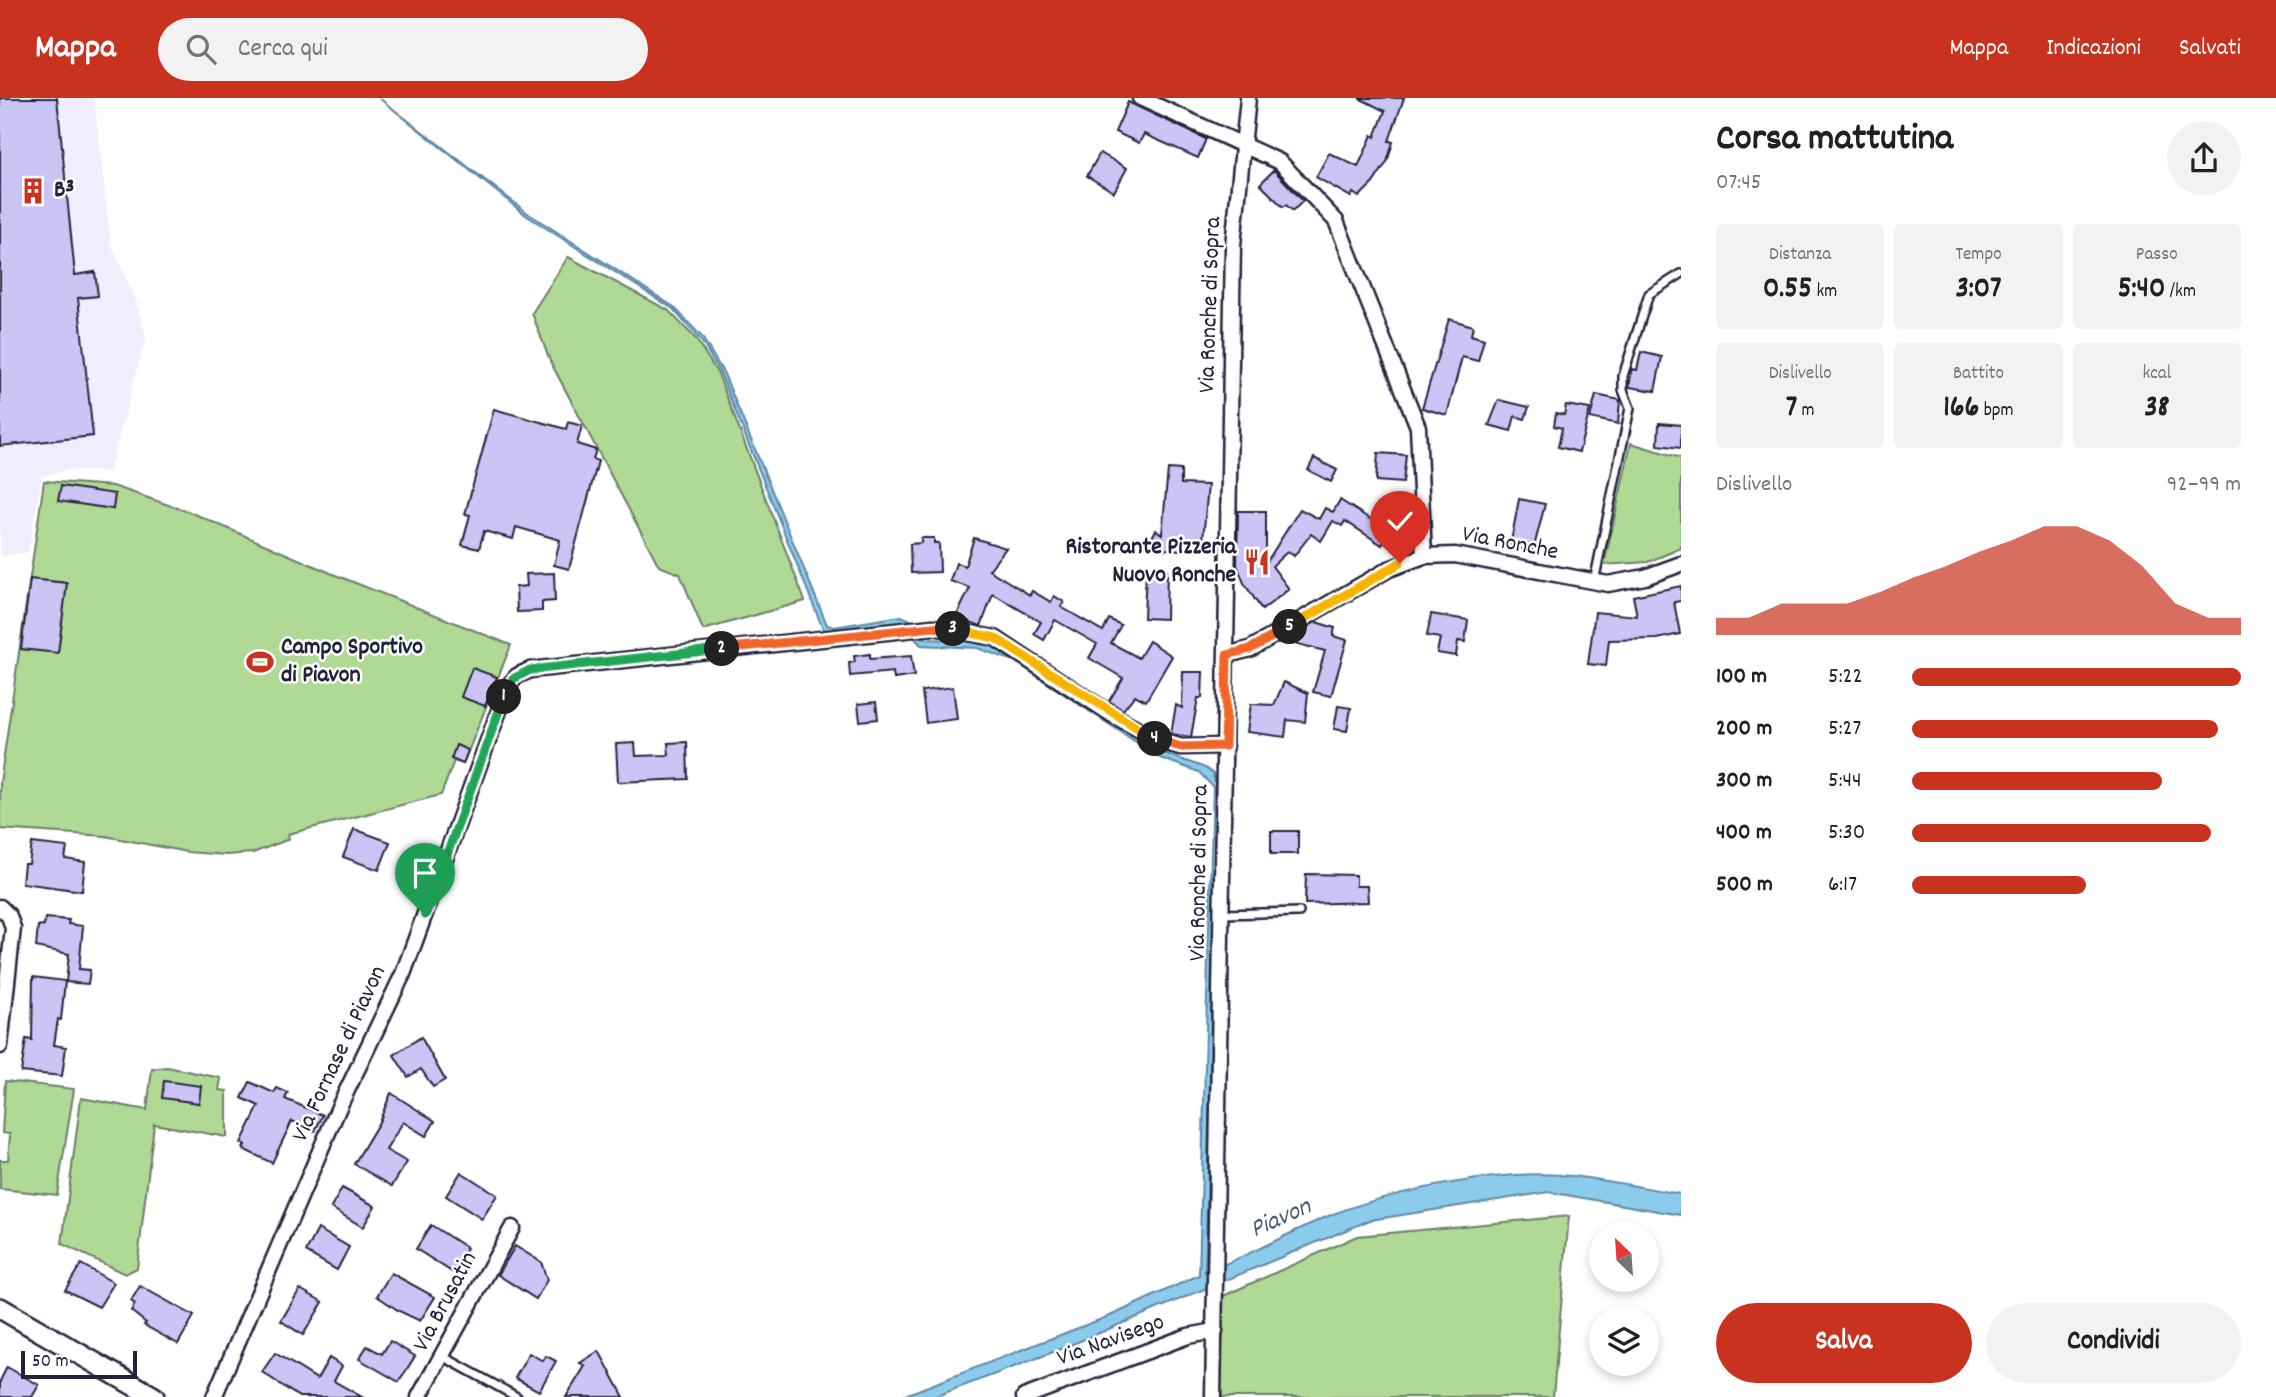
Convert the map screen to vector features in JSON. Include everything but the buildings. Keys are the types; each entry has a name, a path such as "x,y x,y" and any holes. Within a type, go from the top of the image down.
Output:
{"main road":[{"path":"0,1308 144,1395"}],"street":[{"path":"1140,98 1244,143 1280,162 1333,216 1419,431 1424,556"},
{"name":"Via Ronche di Sopra","path":"1213,1397 1233,245 1248,98"},
{"name":"Via Ronche","path":"1227,655 1250,649 1389,569 1424,556 1455,555 1608,584 1645,577 1681,564"},
{"name":"Via Fornase di Piavon","path":"214,1397 339,1107 403,974 448,856 472,778 508,686 517,676 530,670 933,627 995,638 1111,714 1160,741 1181,747 1225,746"},
{"path":"0,907 9,916 13,928 0,1046"},
{"name":"Via Brusatin","path":"419,1397 444,1357 512,1228"},
{"name":"Via Navisego","path":"1024,1397 1188,1336 1214,1331"}],"lane":[{"path":"1594,583 1630,408 1622,386 1624,369 1648,294 1681,274"},
{"path":"1222,914 1299,912"},
{"path":"444,1357 517,1397"}],"shaded area":[{"path":"0,98 94,98 111,244 136,301 146,337 109,472 66,470 42,476 28,552 0,556"}],"green space":[{"path":"568,257 668,310 696,339 718,374 805,601 703,630 680,574 659,566 550,361 532,313"},
{"path":"1631,443 1681,458 1681,548 1648,562 1604,565"},
{"name":"Campo Sportivo di Piavon","path":"44,481 113,486 192,513 333,574 511,645 463,764 454,761 441,795 288,834 289,839 253,853 226,855 187,852 105,836 0,829 0,783"},
{"path":"167,1067 221,1078 219,1090 227,1091 227,1137 154,1124 137,1268 125,1274 62,1244 81,1098 147,1110 152,1069"},
{"path":"5,1081 74,1089 57,1195 0,1189 0,1160 8,1160 10,1134 2,1133"},
{"path":"1569,1216 1553,1397 1217,1397 1221,1297 1357,1236"}],"water":[{"path":"379,98 529,214 674,307 702,337 724,374 827,625 834,627 901,616 909,619 926,639 978,641 1000,648 1156,750 1205,768 1213,774 1218,799 1205,1272 1361,1204 1420,1189 1485,1178 1545,1174 1571,1176 1681,1194 1681,1215 1549,1192 1370,1220 1056,1351 934,1397 900,1397 1117,1313 1199,1275 1213,787 1199,772 1160,758 1014,661 977,648 921,645 901,623 831,632 823,629 720,373 702,342 673,309 527,216"}],"place":[{"name":"B³","path":"33,191"},
{"name":"Ristorante Pizzeria Nuovo Ronche","path":"1257,562"},
{"name":"Campo Sportivo di Piavon","path":"260,662"}],"route":[{"path":"425,915 448,856 472,778 508,686 517,676 530,670 933,627 964,630 995,638 1020,652 1145,735 1181,747 1225,746 1227,655 1250,649 1400,563"}],"water label":[{"name":"Piavon","path":"1281,1219"}]}
